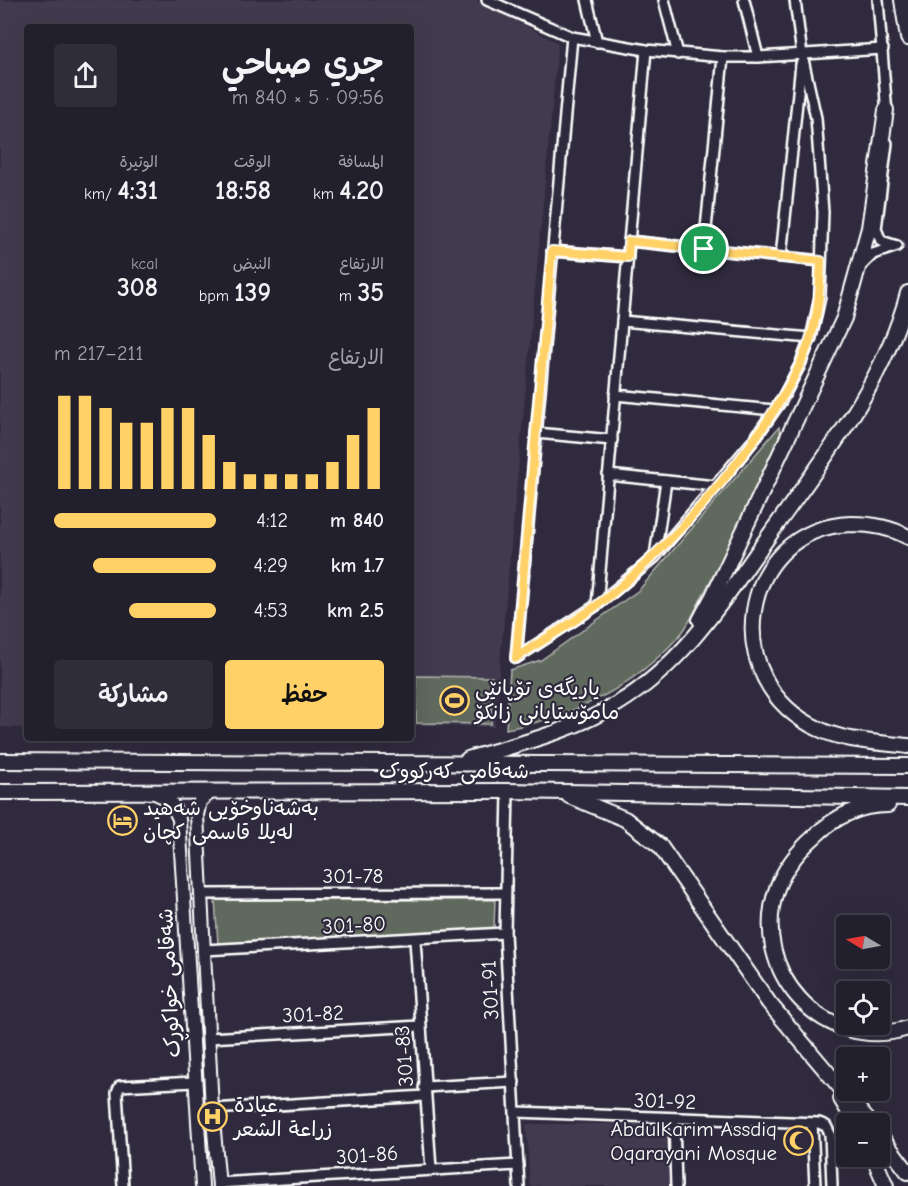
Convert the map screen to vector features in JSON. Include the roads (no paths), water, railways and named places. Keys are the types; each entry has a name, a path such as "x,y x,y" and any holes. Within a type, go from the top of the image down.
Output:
{"highway":[{"path":"902,0 908,39"},
{"path":"676,657 713,596 844,318 869,228 886,110"},
{"path":"454,763 546,736 595,716 632,693 676,657 703,628 738,581 853,417 883,363 908,293"},
{"path":"908,537 888,528 863,524 838,525 807,536 782,554 764,579 756,601 752,634 753,651 765,681 792,714 817,729 838,736 908,746"},
{"name":"شەقامی کەرکووک","path":"0,762 908,766"},
{"name":"شەقامی کەرکووک","path":"0,792 507,791 908,798"},
{"path":"554,792 625,819 660,846 848,1113"},
{"path":"908,805 881,805 848,813 831,823 805,845 788,866 777,888 771,934 773,951 784,979 803,1004 814,1014 840,1027 869,1033 908,1028"},
{"path":"792,1031 862,1113"},
{"path":"890,1148 908,1172"},
{"path":"878,1167 886,1186"}],"main road":[{"name":"شەقامی خواکوڕک","path":"151,792 170,800 179,819 202,1186"},
{"name":"شەقامی خواکوڕک","path":"210,793 200,801 197,808 212,1109 219,1185"}],"street":[{"path":"487,0 506,5 572,37 678,54 758,57 883,49"},
{"path":"586,0 597,42"},
{"path":"664,0 678,54"},
{"path":"744,0 758,57"},
{"path":"572,37 516,658 597,605 655,557 716,486 774,410 800,365 811,338 820,297 823,212 816,118 802,55 795,0"},
{"path":"860,267 873,254 897,246 881,241 876,229 887,146 883,49 878,0"},
{"path":"597,605 646,50"},
{"path":"781,257 802,55"},
{"path":"704,249 723,57"},
{"path":"629,241 821,261"},
{"path":"552,251 628,257"},
{"path":"622,321 811,338"},
{"path":"615,396 774,410"},
{"path":"536,433 612,440"},
{"path":"608,475 716,486"},
{"path":"655,557 666,481"},
{"name":"301-91","path":"507,791 505,933 519,1186"},
{"name":"301-78","path":"201,894 505,893"},
{"name":"301-80","path":"204,950 415,940 505,933"},
{"name":"301-83","path":"415,940 430,1169"},
{"name":"301-82","path":"208,1038 420,1026"},
{"path":"123,1186 117,1093 120,1086 128,1083 194,1082"},
{"path":"212,1109 425,1092 514,1082"},
{"name":"301-92","path":"516,1113 812,1123"},
{"path":"674,1120 676,1186"},
{"path":"815,1186 812,1123 822,1124 828,1129 832,1186"},
{"name":"301-86","path":"219,1185 297,1182 430,1169 518,1165"}],"tunnel":[{"path":"897,246 908,245"}],"place":[{"name":"یاریگەی تۆپانێی مامۆستایانی زانکۆ","path":"454,700"},
{"name":"بەشەناوخۆیی شەهید لەیلا قاسمی کچان","path":"122,820"},
{"name":"عيادة زراعة الشعر","path":"213,1117"},
{"name":"AbdulKarim Assdiq Oqarayani Mosque","path":"798,1141"}]}
